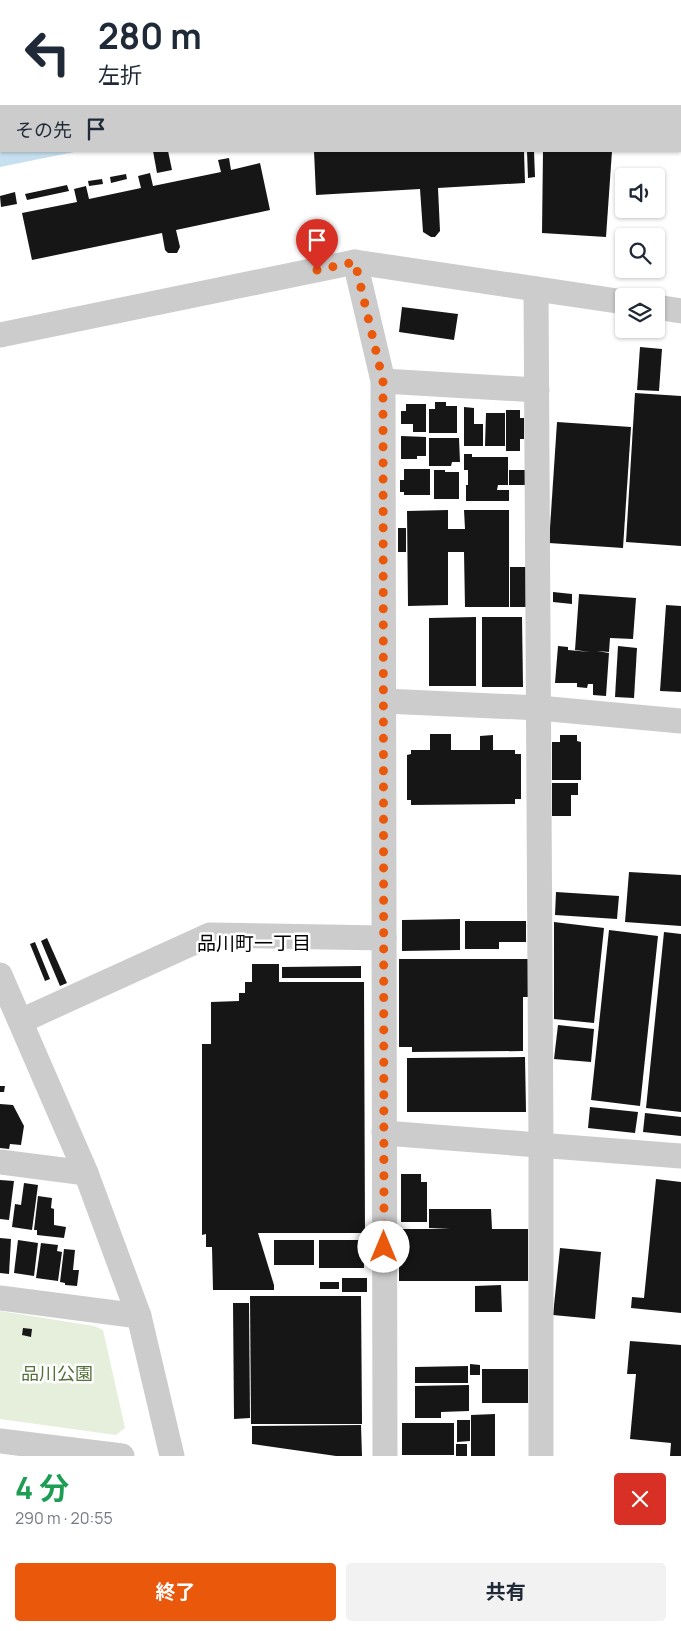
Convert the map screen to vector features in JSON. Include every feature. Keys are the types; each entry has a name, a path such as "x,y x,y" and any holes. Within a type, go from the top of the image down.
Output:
{"street":[{"path":"355,262 383,381 385,1456"},
{"path":"0,336 355,262 615,301"},
{"path":"536,290 541,1456"},
{"path":"665,308 681,311"},
{"path":"383,381 537,390"},
{"path":"384,701 539,708 681,721"},
{"path":"21,1021 210,935 384,938"},
{"path":"0,975 86,1173 139,1316 172,1456"},
{"path":"384,1133 681,1156"},
{"path":"0,1162 86,1173"},
{"path":"0,1298 139,1316"},
{"path":"0,1441 122,1456"}],"green space":[{"name":"品川公園","path":"0,1311 94,1326 103,1330 125,1428 116,1435 0,1419"}],"water":[{"path":"0,152 74,152 0,167"}],"building":[{"path":"153,152 168,152 172,170 157,173"},
{"path":"314,152 524,152 525,183 438,188 440,231 435,237 431,237 423,232 420,189 316,195"},
{"path":"527,152 534,152 535,177 528,178"},
{"path":"543,152 612,152 606,237 542,233"},
{"path":"229,158 231,170 260,163 270,210 176,230 180,247 177,253 168,253 165,250 162,233 32,260 22,213 77,202 74,189 86,186 89,199 141,188 138,176 150,173 153,186 221,172 218,160"},
{"path":"126,174 127,179 111,183 110,177"},
{"path":"102,179 103,184 89,186 88,181"},
{"path":"67,185 69,191 27,200 25,194"},
{"path":"15,192 17,204 1,207 0,196"},
{"path":"402,307 458,314 454,340 399,332"},
{"path":"640,347 662,349 659,391 637,390"},
{"path":"635,393 681,396 681,546 626,542"},
{"path":"435,402 446,402 446,406 457,406 457,433 429,433 429,409 435,409"},
{"path":"406,404 426,404 426,432 413,432 413,424 401,424 401,411 406,411"},
{"path":"464,407 474,408 474,424 483,424 483,446 464,446"},
{"path":"506,410 520,410 520,418 524,418 524,439 520,439 520,451 506,451"},
{"path":"486,413 505,413 505,446 485,446"},
{"path":"557,422 631,427 623,548 549,543"},
{"path":"401,436 426,437 426,456 417,456 417,459 401,459"},
{"path":"429,438 459,438 460,462 452,462 451,466 429,466"},
{"path":"464,454 472,454 472,457 508,457 508,485 498,485 497,490 509,490 509,501 466,501 468,470 464,470"},
{"path":"404,469 430,469 430,495 404,495 404,492 400,492 400,480 404,480"},
{"path":"434,470 459,472 459,499 434,499"},
{"path":"509,470 526,470 526,485 509,485"},
{"path":"448,510 448,529 465,529 464,510 509,510 509,607 465,607 464,552 448,552 448,605 408,606 407,511"},
{"path":"398,528 406,528 406,552 398,552"},
{"path":"510,567 527,567 527,607 510,607"},
{"path":"553,592 572,594 572,604 553,602"},
{"path":"579,594 636,598 633,639 610,638 609,652 597,651 609,653 606,696 593,695 593,684 588,684 587,688 577,687 577,683 555,683 558,646 568,647 568,650 590,652 575,650"},
{"path":"666,605 681,606 681,692 660,691"},
{"path":"476,617 476,686 429,686 429,618"},
{"path":"482,617 522,617 523,687 482,687"},
{"path":"618,646 637,648 634,698 615,697"},
{"path":"430,734 451,734 451,750 480,750 480,736 493,735 493,750 515,750 515,754 521,754 521,799 515,799 515,804 411,805 411,800 407,800 407,755 411,754 411,750 430,750"},
{"path":"560,735 577,735 577,741 581,742 581,780 552,780 552,742 560,742"},
{"path":"552,783 578,783 578,795 571,795 571,816 552,816"},
{"path":"629,872 681,875 681,926 625,922"},
{"path":"556,892 619,896 617,919 555,915"},
{"path":"460,919 460,950 402,951 402,920"},
{"path":"465,921 526,921 526,942 499,942 499,949 465,949"},
{"path":"554,922 604,928 594,1023 554,1019"},
{"path":"609,930 658,936 640,1106 591,1100"},
{"path":"664,932 681,934 681,1112 646,1108"},
{"path":"47,938 67,983 60,986 41,941"},
{"path":"35,942 50,979 45,981 30,944"},
{"path":"399,959 531,959 531,997 523,997 523,1051 412,1052 412,1047 399,1047"},
{"path":"252,964 279,964 279,982 364,982 365,1233 258,1233 274,1290 213,1290 212,1247 206,1247 206,1234 202,1235 202,1044 211,1044 211,1002 239,1001 239,993 245,993 245,982 252,982"},
{"path":"361,966 361,978 282,978 282,967"},
{"path":"558,1025 594,1029 591,1062 554,1059"},
{"path":"525,1057 526,1112 407,1112 407,1058"},
{"path":"0,1086 5,1086 4,1092 0,1092"},
{"path":"0,1104 13,1105 24,1126 21,1145 10,1144 9,1149 0,1148"},
{"path":"590,1107 638,1112 635,1133 588,1128"},
{"path":"645,1113 681,1117 681,1136 643,1132"},
{"path":"401,1174 421,1174 421,1182 427,1182 427,1222 401,1222"},
{"path":"656,1179 681,1182 681,1313 631,1308 632,1297 644,1298"},
{"path":"0,1180 14,1181 9,1220 0,1219"},
{"path":"24,1183 38,1185 32,1230 12,1227 15,1204 21,1205"},
{"path":"38,1196 52,1198 51,1208 54,1209 54,1225 66,1227 64,1238 37,1235 37,1230 34,1230"},
{"path":"429,1209 491,1209 492,1229 528,1229 528,1281 399,1281 399,1229 450,1229 429,1228"},
{"path":"0,1238 11,1239 9,1274 0,1273"},
{"path":"18,1240 38,1243 34,1276 14,1273"},
{"path":"274,1240 314,1240 314,1265 274,1265"},
{"path":"319,1240 364,1240 364,1268 319,1268"},
{"path":"41,1243 58,1245 57,1251 62,1252 58,1281 36,1278"},
{"path":"560,1248 601,1252 595,1319 553,1315"},
{"path":"64,1249 75,1250 73,1270 79,1270 77,1286 65,1285 65,1283 60,1282"},
{"path":"342,1278 367,1278 367,1292 342,1292"},
{"path":"320,1282 339,1282 339,1289 320,1289"},
{"path":"501,1285 502,1312 475,1312 475,1286"},
{"path":"250,1296 361,1296 362,1424 251,1424"},
{"path":"233,1303 249,1303 250,1418 234,1419"},
{"path":"23,1328 32,1329 31,1337 22,1335"},
{"path":"630,1341 681,1345 681,1456 670,1456 671,1443 630,1439 636,1374 627,1374"},
{"path":"470,1364 480,1365 480,1375 470,1375"},
{"path":"468,1366 468,1383 415,1383 415,1367"},
{"path":"482,1369 528,1369 528,1403 482,1403"},
{"path":"469,1385 469,1411 441,1412 441,1418 415,1418 415,1386"},
{"path":"495,1414 495,1456 471,1456 471,1415"},
{"path":"457,1420 470,1420 470,1441 457,1442"},
{"path":"402,1423 454,1423 454,1455 402,1455"},
{"path":"361,1425 362,1456 336,1456 252,1444 252,1426"},
{"path":"456,1444 467,1444 467,1456 456,1456"}],"district":[{"name":"品川町一丁目","path":"254,943"}],"route":[{"path":"317,270 355,262 383,381 384,1247"}]}
